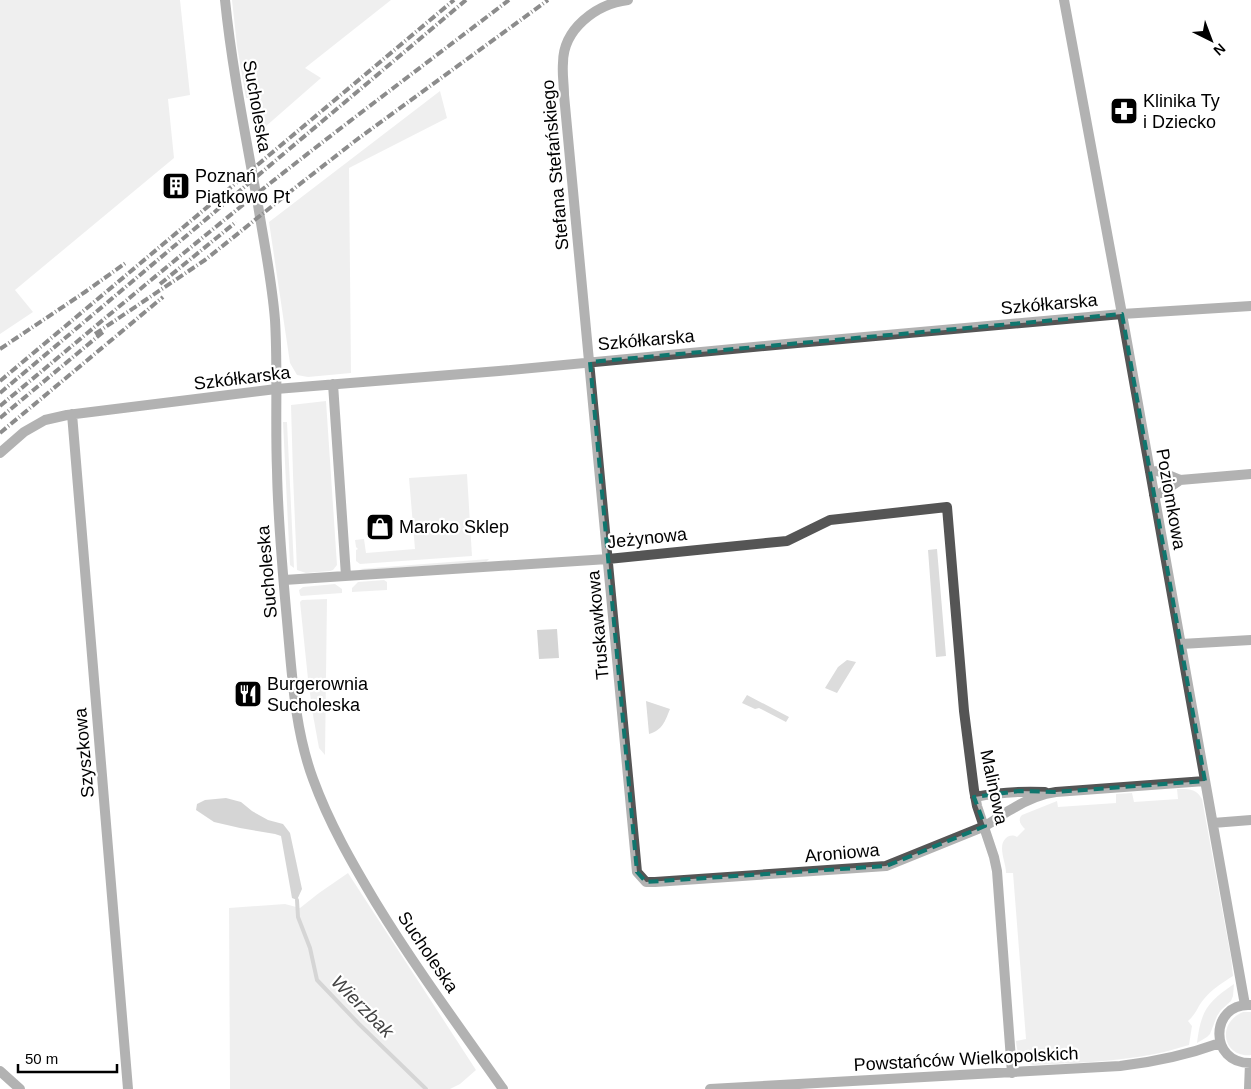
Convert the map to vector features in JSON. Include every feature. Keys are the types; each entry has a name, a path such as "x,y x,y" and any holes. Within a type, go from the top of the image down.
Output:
{"street":[{"name":"Sucholeska","path":"225,0 232,59 270,282 276,344 278,517 293,686 298,726 305,754 328,815 387,921 433,991 503,1089"},
{"name":"Stefana Stefańskiego","path":"590,362 562,62 567,42 575,28 602,8 618,1 628,0"},
{"name":"Poziomkowa","path":"1064,0 1205,780 1248,1005"},
{"name":"Szkółkarska","path":"0,453 24,432 45,420 72,414 276,390 1122,314 1251,306"},
{"name":"Truskawkowa","path":"590,362 637,872 646,882"},
{"path":"333,384 346,576"},
{"name":"Szyszkowa","path":"72,414 128,1089"},
{"path":"1150,472 1158,471 1180,480 1251,474"},
{"path":"1154,494 1162,493 1180,480"},
{"name":"Jeżynowa","path":"284,580 608,559 787,540 830,520 947,507"},
{"name":"Malinowa","path":"947,507 964,712 975,797 997,872 1012,1073"},
{"path":"1181,644 1251,640"},
{"name":"Aroniowa","path":"646,882 886,866 985,826 1016,807 1044,794 1205,780"},
{"name":"Aroniowa","path":"975,797 1019,791 1056,792"},
{"path":"1213,823 1251,820"},
{"path":"1248,1005 1237,1007 1230,1012 1224,1018 1219,1034 1220,1043 1228,1056 1242,1063 1250,1063 1249,1089"},
{"name":"Powstańców Wielkopolskich","path":"710,1089 873,1085 1143,1064 1180,1056 1220,1043"},
{"path":"0,1071 20,1089"}],"highlighted area":[{"path":"1122,314 1205,781 1056,792 1019,791 974,797 985,826 886,866 646,882 637,872 590,362"}],"shaded area":[{"path":"0,0 180,0 190,95 168,99 174,158 15,290 33,312 0,334"},
{"path":"232,0 391,0 305,68 321,78 265,127 260,129 256,126 251,98 246,98 237,46"},
{"path":"440,91 447,118 349,168 351,373 308,377 297,375 290,363 269,222"},
{"path":"326,401 337,565 330,571 306,573 297,570 291,405"},
{"path":"283,422 287,422 294,568 290,565"},
{"path":"467,474 472,556 360,564 356,561 356,550 358,549 355,540 364,539 366,553 415,549 409,478"},
{"path":"937,549 946,656 936,657 928,550"},
{"path":"489,559 486,562 359,569"},
{"path":"384,580 387,582 387,590 352,592 352,588 358,582"},
{"path":"335,584 342,589 342,593 300,595 299,590 303,587"},
{"path":"327,599 325,755 319,748 313,715 300,602 302,600"},
{"path":"557,629 559,658 539,659 537,630"},
{"path":"847,660 856,662 837,693 825,688 838,667"},
{"path":"747,695 789,717 786,722 759,708 755,709 742,703"},
{"path":"646,701 670,709 660,727 649,734"},
{"path":"1177,789 1194,791 1202,799 1233,976 1207,995 1188,1021 1192,1026 1189,1045 1140,1057 1033,1065 1025,1062 1018,1053 1016,1041 1026,1039 1013,873 1006,873 1002,850 1003,841 1010,836 1017,837 1025,829 1020,821 1022,815 1057,801 1058,807 1116,803 1116,794 1132,793 1134,802 1178,799"},
{"path":"226,798 241,802 268,820 283,824 290,833 302,889 297,900 292,898 281,836 214,822 196,810 197,804 205,800"},
{"path":"348,873 476,1070 460,1084 450,1089 230,1089 229,908 285,904 300,908"},
{"path":"1234,984 1231,1001 1217,1016 1210,1034 1197,1043 1203,1015 1207,1008 1217,996"},
{"path":"1243,1012 1251,1012 1251,1055 1242,1055 1234,1051 1226,1039 1229,1024 1234,1017"}],"waterway":[{"name":"Wierzbak","path":"297,900 298,917 310,948 317,980 426,1089"}],"railway":[{"path":"0,381 454,0"},
{"path":"0,393 466,0"},
{"path":"0,406 254,196 509,0"},
{"path":"95,334 205,260 355,141 548,0"},
{"path":"160,284 236,222"},
{"path":"0,349 127,262"},
{"path":"0,433 163,297"},
{"path":"0,418 103,332"}],"place":[{"name":"Klinika Ty i Dziecko","path":"1124,111"},
{"name":"Poznań Piątkowo Pt","path":"176,186"},
{"name":"Maroko Sklep","path":"380,527"},
{"name":"Burgerownia Sucholeska","path":"248,694"}]}
